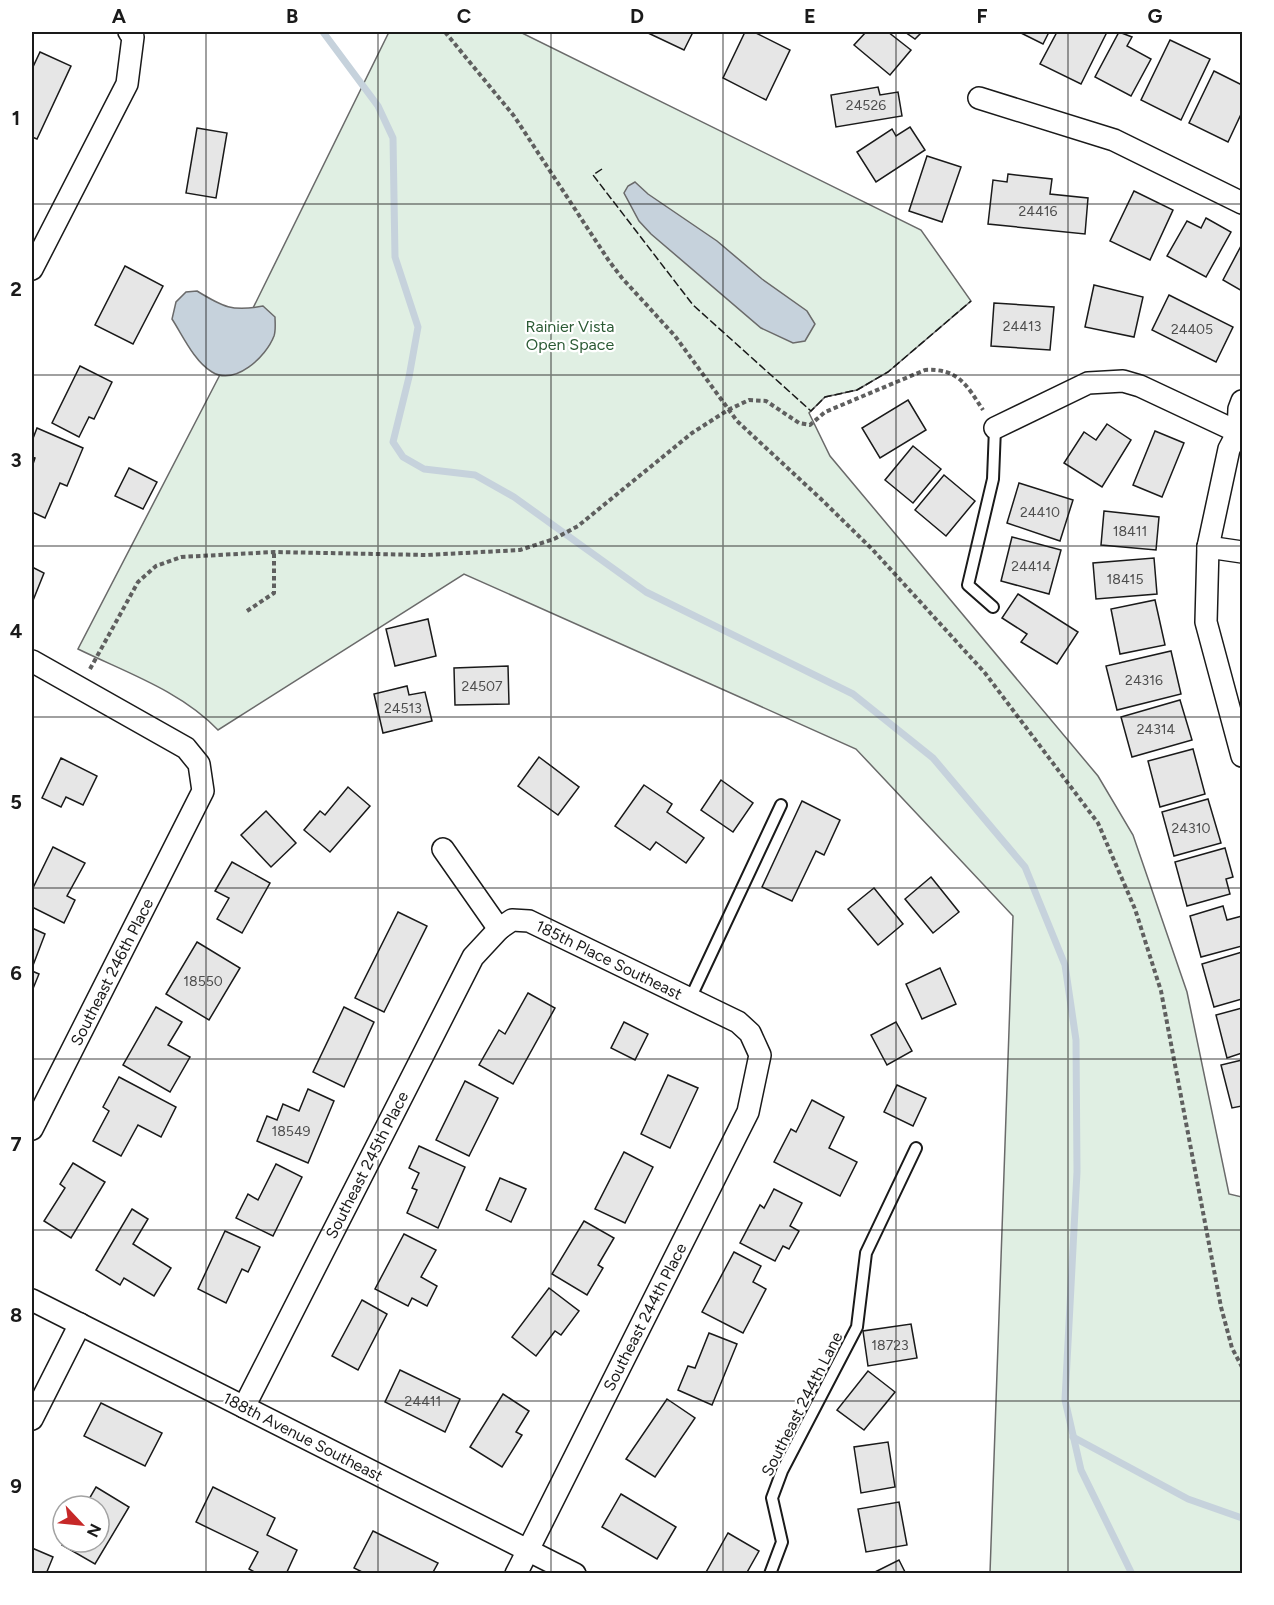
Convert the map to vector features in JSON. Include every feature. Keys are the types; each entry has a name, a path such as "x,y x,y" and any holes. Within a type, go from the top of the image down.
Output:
{"street":[{"path":"32,269 127,84 133,37 129,32"},
{"path":"979,98 1114,140 1242,203"},
{"path":"995,428 1088,383 1123,381 1140,386 1240,430"},
{"path":"1242,402 1239,409 1240,430 1229,449 1208,547 1206,621 1242,756"},
{"path":"1208,547 1242,552"},
{"path":"32,661 79,688"},
{"name":"Southeast 246th Place","path":"32,1129 203,791 199,764 186,748 79,688"},
{"path":"443,849 499,929"},
{"name":"185th Place Southeast","path":"499,929 512,920 529,921 738,1022 750,1033 760,1055"},
{"name":"Southeast 245th Place","path":"244,1407 472,957 499,929"},
{"name":"Southeast 244th Place","path":"516,1574 748,1112 760,1055"},
{"name":"188th Avenue Southeast","path":"32,1300 575,1574"},
{"path":"32,1419 80,1324"}],"lane":[{"path":"993,607 968,585 993,479 995,428"},
{"path":"690,999 781,805"},
{"name":"Southeast 244th Lane","path":"770,1574 782,1542 772,1498 782,1471 857,1327 866,1253 916,1148"}],"path":[{"path":"445,32 514,116 609,261 675,336 713,385 728,410 821,499 939,621 991,681 1098,823 1135,909 1161,991 1221,1307 1232,1348 1242,1367"},
{"path":"79,688 138,582 156,566 181,557 274,552 426,555 520,550 554,539 578,526 692,434 728,410 749,400 758,399 771,404 799,423 810,425 825,412 926,370 939,369 952,373 964,381 995,428"},
{"path":"247,611 274,593 274,552"}],"green space":[{"name":"Rainier Vista Open Space","path":"389,32 520,32 921,230 971,301 888,372 857,390 825,397 809,413 830,456 1098,776 1133,835 1187,992 1229,1194 1242,1197 1242,1573 990,1573 1013,916 856,749 464,574 218,730 203,716 170,693 78,649 225,365"}],"shaded area":[{"path":"635,182 648,194 717,241 762,279 807,311 815,324 805,341 793,343 761,328 651,234 639,221 624,193 628,186"},
{"path":"197,291 228,307 263,306 275,317 275,334 270,344 249,367 230,375 221,375 206,367 189,348 172,319 176,302 186,292"}],"building":[{"path":"646,32 693,32 684,50"},
{"path":"745,32 754,32 790,50 766,100 723,78"},
{"path":"866,32 888,32 911,50 890,75 854,45"},
{"path":"905,32 922,32 915,39"},
{"path":"1019,32 1049,32 1043,44"},
{"path":"1057,32 1107,32 1081,84 1040,64"},
{"path":"1119,32 1132,37 1127,46 1151,59 1131,96 1095,77"},
{"path":"1170,40 1210,59 1181,120 1141,100"},
{"path":"40,52 71,66 37,139 32,137 32,69"},
{"path":"1214,71 1242,85 1242,112 1228,142 1189,123"},
{"path":"878,87 880,95 898,92 902,116 836,127 831,95"},
{"path":"910,127 925,150 876,182 857,152 892,129 896,136"},
{"path":"197,128 227,133 216,198 186,193"},
{"path":"927,156 961,167 942,222 909,211"},
{"path":"1008,174 1052,179 1050,194 1088,198 1085,234 988,224 993,180 1007,182"},
{"path":"1134,191 1173,210 1150,260 1110,241"},
{"path":"1206,218 1231,232 1206,277 1167,256 1187,221 1201,228"},
{"path":"1242,244 1242,291 1223,280"},
{"path":"125,266 163,286 133,344 95,325"},
{"path":"1094,285 1143,297 1134,337 1085,327"},
{"path":"1169,295 1233,327 1216,362 1152,330"},
{"path":"994,303 1054,307 1050,350 991,346"},
{"path":"80,366 112,382 94,419 89,417 79,437 52,423"},
{"path":"908,400 926,430 880,458 862,428"},
{"path":"1107,424 1131,440 1102,487 1064,463 1084,432 1096,440"},
{"path":"37,428 83,448 67,486 60,483 45,518 32,512 32,467 35,458 32,457 32,441"},
{"path":"1155,431 1184,443 1162,497 1133,485"},
{"path":"913,446 941,469 913,503 885,480"},
{"path":"129,468 157,482 143,509 115,496"},
{"path":"944,475 975,501 946,536 915,510"},
{"path":"1019,483 1073,500 1060,541 1007,523"},
{"path":"1104,511 1159,517 1156,550 1101,545"},
{"path":"1012,537 1061,550 1049,594 1001,581"},
{"path":"1154,558 1157,594 1096,599 1093,563"},
{"path":"32,567 44,573 32,603"},
{"path":"1018,594 1078,632 1057,664 1021,642 1027,634 1002,618"},
{"path":"1155,600 1165,645 1120,654 1111,609"},
{"path":"428,619 436,656 395,666 386,629"},
{"path":"1171,651 1181,694 1117,710 1106,666"},
{"path":"508,666 509,704 455,705 454,668"},
{"path":"407,686 409,695 425,692 432,721 383,733 374,694"},
{"path":"1180,700 1192,740 1132,757 1121,717"},
{"path":"1193,749 1205,794 1160,807 1148,761"},
{"path":"539,757 579,787 558,815 518,786"},
{"path":"61,758 97,776 83,805 66,797 61,807 42,798"},
{"path":"721,780 753,803 733,832 701,810"},
{"path":"644,785 672,804 667,812 704,838 686,863 656,842 650,850 615,826"},
{"path":"348,787 370,806 330,852 304,830 320,811 325,815"},
{"path":"1208,799 1221,843 1174,856 1162,812"},
{"path":"802,801 840,820 824,855 816,851 792,901 762,887"},
{"path":"266,811 296,843 271,867 241,835"},
{"path":"53,847 85,863 67,896 75,900 64,923 32,907 32,890"},
{"path":"1225,848 1233,877 1226,879 1230,894 1187,906 1175,862"},
{"path":"232,862 270,883 242,933 217,919 229,898 215,891"},
{"path":"931,877 959,912 933,933 905,899"},
{"path":"874,888 903,924 878,945 848,909"},
{"path":"1223,906 1227,920 1242,916 1242,946 1201,957 1190,916"},
{"path":"398,912 427,926 384,1012 355,998"},
{"path":"32,928 45,934 32,968"},
{"path":"197,942 240,968 209,1020 166,994"},
{"path":"1242,952 1242,999 1214,1007 1202,964"},
{"path":"940,968 956,1004 922,1019 906,984"},
{"path":"32,971 39,974 32,991"},
{"path":"528,993 555,1008 513,1084 479,1065 499,1030 505,1034"},
{"path":"156,1007 182,1022 168,1045 190,1057 170,1092 123,1065"},
{"path":"344,1007 374,1022 344,1087 313,1072"},
{"path":"1242,1008 1242,1053 1227,1058 1216,1015"},
{"path":"624,1022 648,1034 635,1060 611,1048"},
{"path":"896,1022 912,1051 887,1065 871,1035"},
{"path":"1242,1060 1242,1106 1232,1108 1221,1065"},
{"path":"668,1075 698,1088 670,1148 641,1134"},
{"path":"119,1077 176,1107 161,1137 138,1125 121,1156 93,1141 109,1111 103,1107"},
{"path":"465,1081 498,1098 469,1156 436,1140"},
{"path":"897,1085 926,1098 913,1126 884,1112"},
{"path":"308,1089 334,1101 308,1163 257,1141 267,1116 277,1120 283,1104 299,1111"},
{"path":"812,1100 844,1117 829,1148 857,1162 840,1196 774,1162 791,1129 796,1132"},
{"path":"419,1146 465,1167 438,1228 407,1213 417,1190 412,1188 419,1173 409,1168"},
{"path":"624,1152 653,1167 625,1223 595,1209"},
{"path":"73,1163 105,1182 71,1238 44,1221 65,1188 60,1184"},
{"path":"276,1164 302,1177 273,1236 236,1218 248,1194 258,1200"},
{"path":"500,1178 526,1189 511,1222 486,1210"},
{"path":"774,1189 802,1203 790,1226 799,1231 789,1249 783,1246 775,1261 740,1243 760,1205 764,1208"},
{"path":"132,1209 148,1219 133,1244 171,1268 154,1296 124,1278 120,1285 96,1270"},
{"path":"584,1221 614,1238 598,1265 603,1268 587,1295 552,1274"},
{"path":"225,1231 260,1247 248,1272 242,1269 226,1303 198,1289"},
{"path":"404,1234 436,1250 421,1277 437,1286 427,1306 412,1298 408,1306 375,1289"},
{"path":"734,1252 761,1266 753,1282 766,1289 743,1333 702,1312"},
{"path":"549,1288 579,1311 561,1335 555,1331 536,1356 512,1337"},
{"path":"362,1300 387,1314 358,1370 332,1356"},
{"path":"911,1324 917,1358 868,1366 863,1331"},
{"path":"709,1333 737,1344 712,1405 678,1390 688,1366 695,1368"},
{"path":"400,1370 460,1399 445,1432 385,1402"},
{"path":"868,1371 895,1392 864,1430 837,1410"},
{"path":"503,1394 529,1411 516,1432 522,1435 502,1467 470,1447"},
{"path":"667,1399 695,1418 655,1477 626,1459"},
{"path":"101,1403 162,1433 145,1466 84,1436"},
{"path":"888,1442 895,1487 861,1493 854,1447"},
{"path":"96,1487 108,1494 92,1494"},
{"path":"213,1487 275,1518 267,1535 297,1550 286,1574 258,1574 249,1569 258,1552 196,1522"},
{"path":"621,1494 676,1527 657,1559 602,1527"},
{"path":"111,1496 129,1507 111,1537"},
{"path":"899,1502 907,1545 866,1552 858,1509"},
{"path":"373,1531 438,1563 432,1574 366,1574 354,1568"},
{"path":"728,1533 759,1551 746,1574 705,1574"},
{"path":"32,1548 53,1557 46,1574 32,1574"},
{"path":"78,1554 101,1554 95,1564"},
{"path":"899,1560 906,1574 871,1574"}],"waterway":[{"path":"323,32 378,106 393,138 395,257 418,327 409,377 393,442 403,457 424,469 475,475 514,497 646,592 853,694 933,758 1025,867 1065,965 1076,1040 1077,1172 1065,1400 1081,1470 1132,1574"},
{"path":"1073,1437 1188,1499 1242,1518"}],"fence":[{"path":"602,169 593,175 693,305 811,411 825,397 857,390 888,372 971,301"}]}
